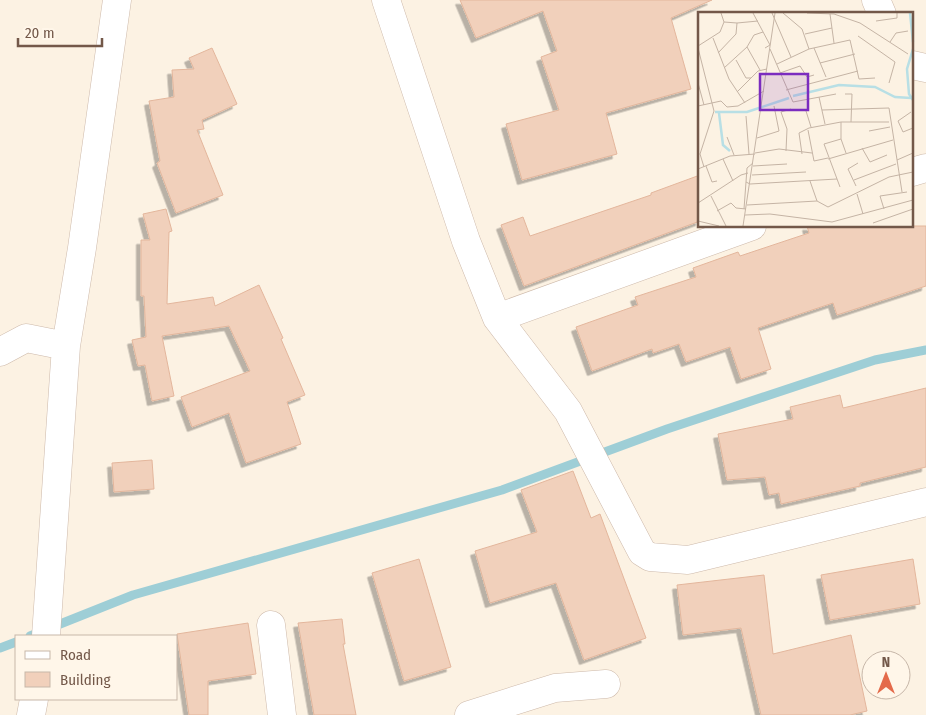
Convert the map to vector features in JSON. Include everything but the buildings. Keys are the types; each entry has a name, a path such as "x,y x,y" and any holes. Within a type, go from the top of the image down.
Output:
{"street":[{"path":"46,635 66,346 82,248 117,0"},
{"path":"386,0 466,241 496,318 568,411 642,552 650,557 688,560 926,502"},
{"path":"876,0 881,12"},
{"path":"496,318 746,228"},
{"path":"0,352 26,338 66,346"},
{"path":"272,625 282,715"},
{"path":"468,715 555,688 606,684"},
{"path":"31,715 34,700"}],"waterway":[{"path":"33,635 133,595 502,490 667,429 875,360 926,350"},
{"path":"0,648 15,642"}]}
